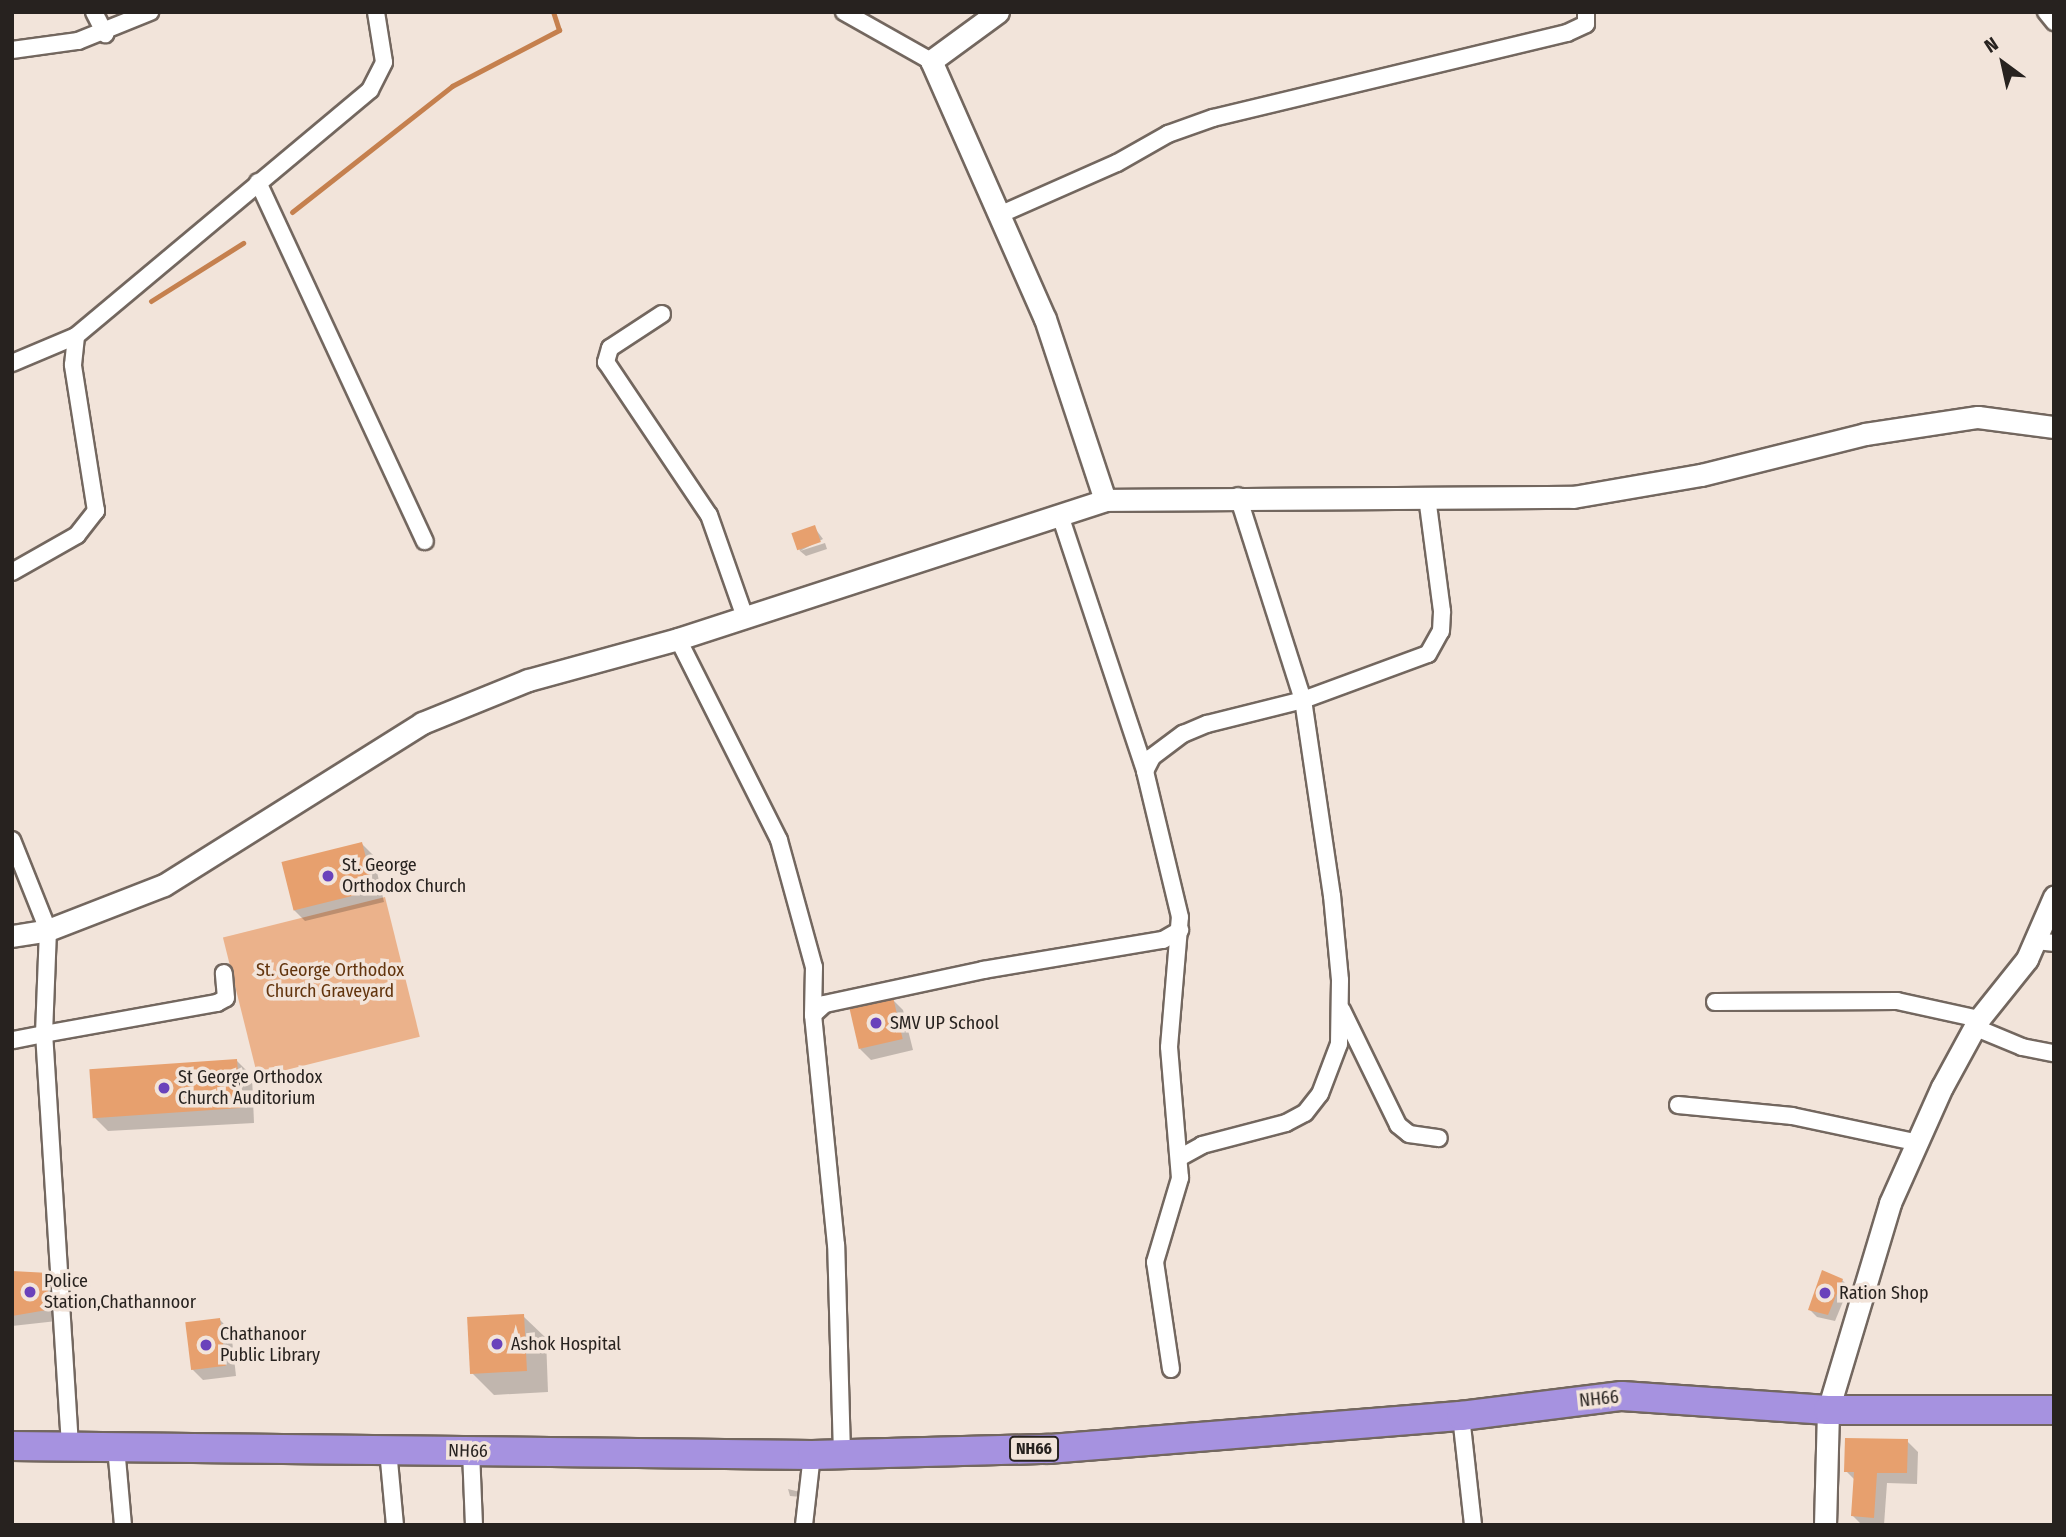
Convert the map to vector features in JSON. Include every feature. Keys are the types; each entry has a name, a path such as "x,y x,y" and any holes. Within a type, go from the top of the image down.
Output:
{"highway":[{"name":"NH66","path":"12,1446 812,1455 1049,1449 1461,1416 1622,1396 1828,1410 2054,1410"}],"street":[{"path":"94,12 105,34"},
{"path":"12,50 105,34 150,12"},
{"path":"12,363 76,336 379,78 384,62 376,12"},
{"path":"844,12 931,61 1045,319 1105,500"},
{"path":"931,61 998,12"},
{"path":"999,215 1117,163 1168,134 1240,112 1567,33 1586,24 1586,12"},
{"path":"2046,12 2054,22"},
{"path":"258,182 425,541"},
{"path":"662,314 610,348 606,362 709,515 745,617"},
{"path":"12,572 77,535 96,511 73,365 76,336"},
{"path":"12,936 48,930 164,885 422,723 528,680 678,639 1105,500 1238,496 1573,497 1701,475 1865,434 1978,417 2054,426"},
{"path":"1179,1158 1202,1145 1286,1123 1305,1113 1331,1071 1339,1044 1341,1007 1332,895 1303,700 1238,496"},
{"path":"1145,771 1152,757 1183,734 1303,700 1409,664 1428,654 1437,641 1441,611 1427,497"},
{"path":"1060,515 1145,771 1180,930 1169,1047 1179,1158 1177,1197 1155,1262 1171,1369"},
{"path":"678,639 779,840 814,967 813,1015 836,1245 842,1454"},
{"path":"12,839 48,930 44,1034 70,1447"},
{"path":"1825,1525 1828,1410 1891,1203 1976,1023 2027,958 2044,942 2054,897"},
{"path":"813,1015 825,1004 983,970 1163,940 1180,930"},
{"path":"12,1040 217,1003 226,998 224,973"},
{"path":"1715,1002 1897,1000 1976,1023 2022,1047 2054,1053"},
{"path":"1341,1007 1398,1125 1409,1134 1439,1138"},
{"path":"1678,1105 1792,1116 1919,1143"},
{"path":"1461,1416 1473,1525"},
{"path":"116,1447 123,1525"},
{"path":"388,1450 395,1525"},
{"path":"471,1451 474,1525"},
{"path":"804,1525 812,1455"}],"green space":[{"name":"St. George Orthodox Church Graveyard","path":"385,897 420,1037 258,1077 223,937"}],"building":[{"path":"815,525 821,542 797,550 791,533"},
{"name":"St. George Orthodox Church","path":"362,842 374,891 294,911 281,862"},
{"name":"SMV UP School","path":"893,997 903,1039 859,1049 849,1007"},
{"name":"St George Orthodox Church Auditorium","path":"237,1059 240,1108 93,1118 89,1069"},
{"name":"Ration Shop","path":"1822,1270 1843,1279 1828,1315 1808,1310"},
{"name":"Police Station,Chathannoor","path":"12,1271 49,1273 47,1310 12,1316"},
{"name":"Ashok Hospital","path":"524,1314 527,1371 470,1374 467,1317"},
{"name":"Chathanoor Public Library","path":"220,1318 226,1366 191,1370 185,1322"},
{"path":"1845,1438 1908,1439 1907,1473 1877,1473 1874,1518 1851,1516 1854,1472 1844,1472"}],"waterway":[{"path":"292,212 452,86 559,30 553,12"},
{"path":"151,301 243,243"}],"place":[{"name":"St. George Orthodox Church","path":"328,876"},
{"name":"SMV UP School","path":"876,1023"},
{"name":"St George Orthodox Church Auditorium","path":"164,1088"},
{"name":"Police Station,Chathannoor","path":"30,1292"},
{"name":"Ration Shop","path":"1825,1293"},
{"name":"Ashok Hospital","path":"497,1344"},
{"name":"Chathanoor Public Library","path":"206,1345"}]}
